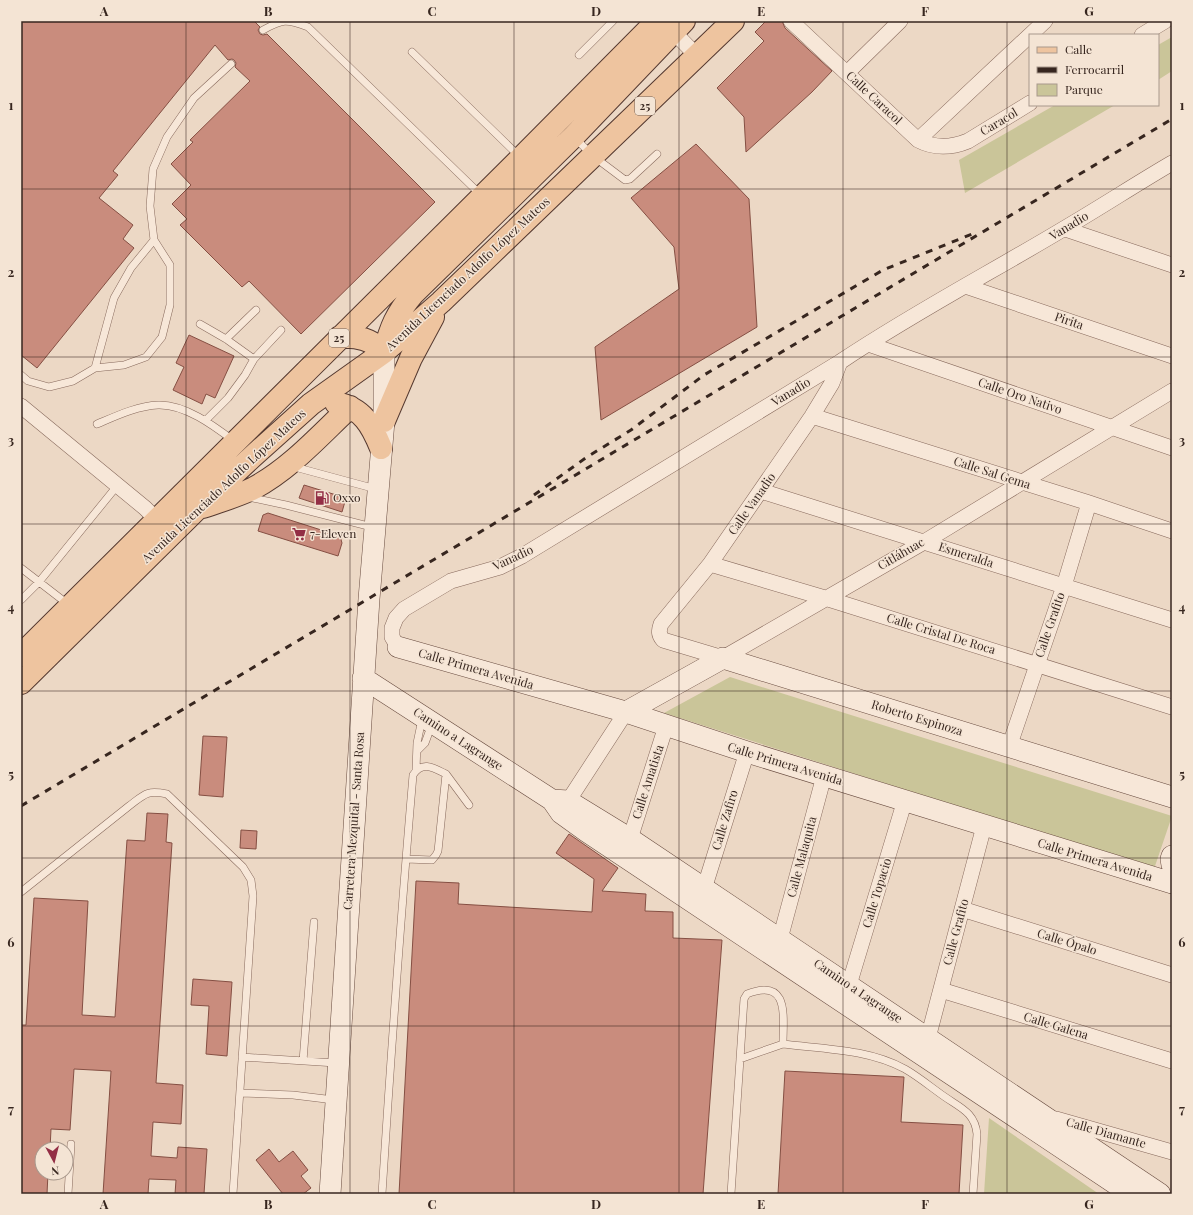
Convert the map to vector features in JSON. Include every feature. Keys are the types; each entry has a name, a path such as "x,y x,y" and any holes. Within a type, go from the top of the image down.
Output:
{"main road":[{"name":"Avenida Licenciado Adolfo López Mateos","path":"21,655 157,520 243,450 384,352 442,302 733,21"},
{"name":"Avenida Licenciado Adolfo López Mateos","path":"21,683 198,508 243,450 340,337 521,158 669,24"},
{"path":"340,337 352,336 365,339 377,345 384,352 390,331 396,318 402,307 413,294 574,136 669,24"},
{"path":"384,421 411,358 442,302"},
{"path":"311,404 326,402 338,403 350,407 361,414 369,423 381,448"},
{"path":"198,508 240,495 255,487 287,465 350,407"}],"street":[{"name":"Calle Caracol","path":"791,21 848,72 918,140 926,144 945,147 958,145 968,141"},
{"path":"848,72 900,21"},
{"path":"1031,34 1045,21"},
{"path":"1144,34 1165,21"},
{"path":"669,24 697,56"},
{"path":"918,140 1029,36"},
{"name":"Caracol","path":"968,141 1029,104"},
{"name":"Vanadio","path":"398,646 392,637 392,628 396,618 404,609 451,581 500,567 522,556 868,344 1169,167"},
{"path":"1065,229 1172,265"},
{"name":"Pirita","path":"965,286 1172,356"},
{"name":"Calle Oro Nativo","path":"868,344 1172,448"},
{"name":"Carretera Mezquital - Santa Rosa","path":"330,1194 364,678 384,421 384,352"},
{"name":"Calle Vanadio","path":"662,640 659,636 661,624 710,564 761,491 812,416 832,383 840,362"},
{"name":"Citláhuac","path":"626,712 924,542 1172,390"},
{"path":"21,406 157,520"},
{"name":"Calle Sal Gema","path":"812,416 1172,531"},
{"name":"Esmeralda","path":"761,491 1172,620"},
{"name":"Calle Grafito","path":"1009,747 1064,586 1089,504"},
{"name":"Calle Cristal De Roca","path":"710,564 825,598 1172,707"},
{"name":"Roberto Espinoza","path":"662,640 1172,797"},
{"name":"Calle Primera Avenida","path":"398,646 626,712 747,752 1172,883"},
{"name":"Camino a Lagrange","path":"364,678 774,946 1131,1194"},
{"path":"560,805 626,712"},
{"name":"Calle Amatista","path":"630,839 666,726"},
{"name":"Calle Zafiro","path":"704,889 747,752"},
{"name":"Calle Malaquita","path":"774,946 824,776"},
{"name":"Calle Topacio","path":"849,985 905,800"},
{"name":"Camino a Lagrange","path":"560,805 630,839 704,889 774,946 849,985 1160,1194"},
{"name":"Calle Grafito","path":"928,1038 984,826"},
{"path":"1172,856 1172,866"},
{"name":"Calle Ópalo","path":"962,909 1172,975"},
{"name":"Calle Galena","path":"941,990 1172,1061"},
{"name":"Calle Diamante","path":"1040,1114 1172,1152"}],"lane":[{"path":"263,30 279,22 291,21 308,27 482,197"},
{"path":"579,55 613,21"},
{"path":"412,52 521,158"},
{"path":"21,375 28,381 49,387 73,381 95,368 124,365 146,357 162,337 170,305 170,265 154,240 150,206 153,169 167,137 194,98 231,64"},
{"path":"574,136 593,156 625,180 630,178 657,154"},
{"path":"95,368 114,298 132,268 154,240"},
{"path":"226,339 256,310"},
{"path":"200,324 226,339 254,359"},
{"path":"206,420 237,386 254,359 281,330"},
{"path":"97,424 138,408 158,405 176,408 206,420 243,450"},
{"path":"287,465 378,490"},
{"path":"21,600 38,582 118,486"},
{"path":"240,495 375,527"},
{"path":"21,568 70,607"},
{"path":"382,1194 406,859 414,775 418,750 417,743 427,719"},
{"path":"418,750 425,743 427,719"},
{"path":"416,770 420,767 428,766 446,774 469,805"},
{"path":"406,859 428,861 432,860 436,855 446,774"},
{"path":"21,892 141,796 152,792 167,794 243,868 251,880 253,896 233,1194"},
{"path":"303,1061 314,922"},
{"path":"731,1194 744,999 747,994 761,990 768,991 777,995 782,1001 784,1008 783,1044"},
{"path":"740,1059 783,1044 865,1054 905,1069 969,1114 974,1120 977,1134 973,1194"},
{"path":"242,1057 338,1063"},
{"path":"240,1093 288,1095 336,1100"},
{"path":"68,1194 69,1181"}],"green space":[{"path":"1172,37 1172,71 1159,79 1159,44"},
{"path":"1053,106 1113,106 965,193 959,160"},
{"path":"730,677 1172,816 1154,869 664,713"},
{"path":"989,1118 1099,1194 984,1194"}],"building":[{"path":"21,21 254,21 260,27 258,30 260,34 267,34 435,202 301,334 249,281 242,287 180,225 187,219 172,204 191,185 171,164 193,142 190,140 250,81 235,67 236,63 234,60 228,60 215,45 113,171 118,175 99,198 133,225 123,239 134,248 37,368 21,355"},
{"path":"766,21 782,21 785,28 832,71 812,92 746,152 744,117 717,88 764,41 755,32"},
{"path":"696,144 749,199 757,327 601,420 595,347 679,289 674,247 631,198"},
{"path":"189,335 234,356 215,398 206,394 202,404 173,390 184,367 176,363"},
{"name":"Oxxo","path":"304,485 346,498 342,512 299,498"},
{"path":"268,513 340,536 342,543 338,556 258,531 263,515"},
{"path":"203,736 227,737 223,797 199,795"},
{"path":"147,813 168,814 166,842 172,843 156,1083 183,1085 181,1124 153,1122 151,1156 177,1158 178,1147 207,1149 204,1194 175,1194 176,1180 149,1179 148,1194 103,1194 111,1071 74,1069 70,1130 51,1129 50,1141 34,1141 34,1181 48,1181 47,1194 21,1194 21,1025 26,1025 34,898 88,901 82,1015 115,1017 127,840 145,841"},
{"path":"241,830 257,831 256,849 240,848"},
{"path":"569,834 618,868 602,891 646,894 645,911 673,912 673,938 722,940 703,1194 399,1194 416,881 459,883 458,904 592,912 594,879 556,853"},
{"path":"193,979 232,982 227,1056 206,1054 209,1006 191,1005"},
{"path":"785,1071 904,1077 901,1122 963,1125 959,1194 778,1194"},
{"path":"269,1149 279,1162 293,1151 308,1170 301,1176 311,1188 303,1194 283,1194 256,1160"}],"railway":[{"path":"21,806 1172,119"},
{"path":"534,495 587,457 631,430 704,375 883,270 972,234"}],"place":[{"name":"Oxxo","path":"322,498"},
{"name":"7-Eleven","path":"299,534"}]}
